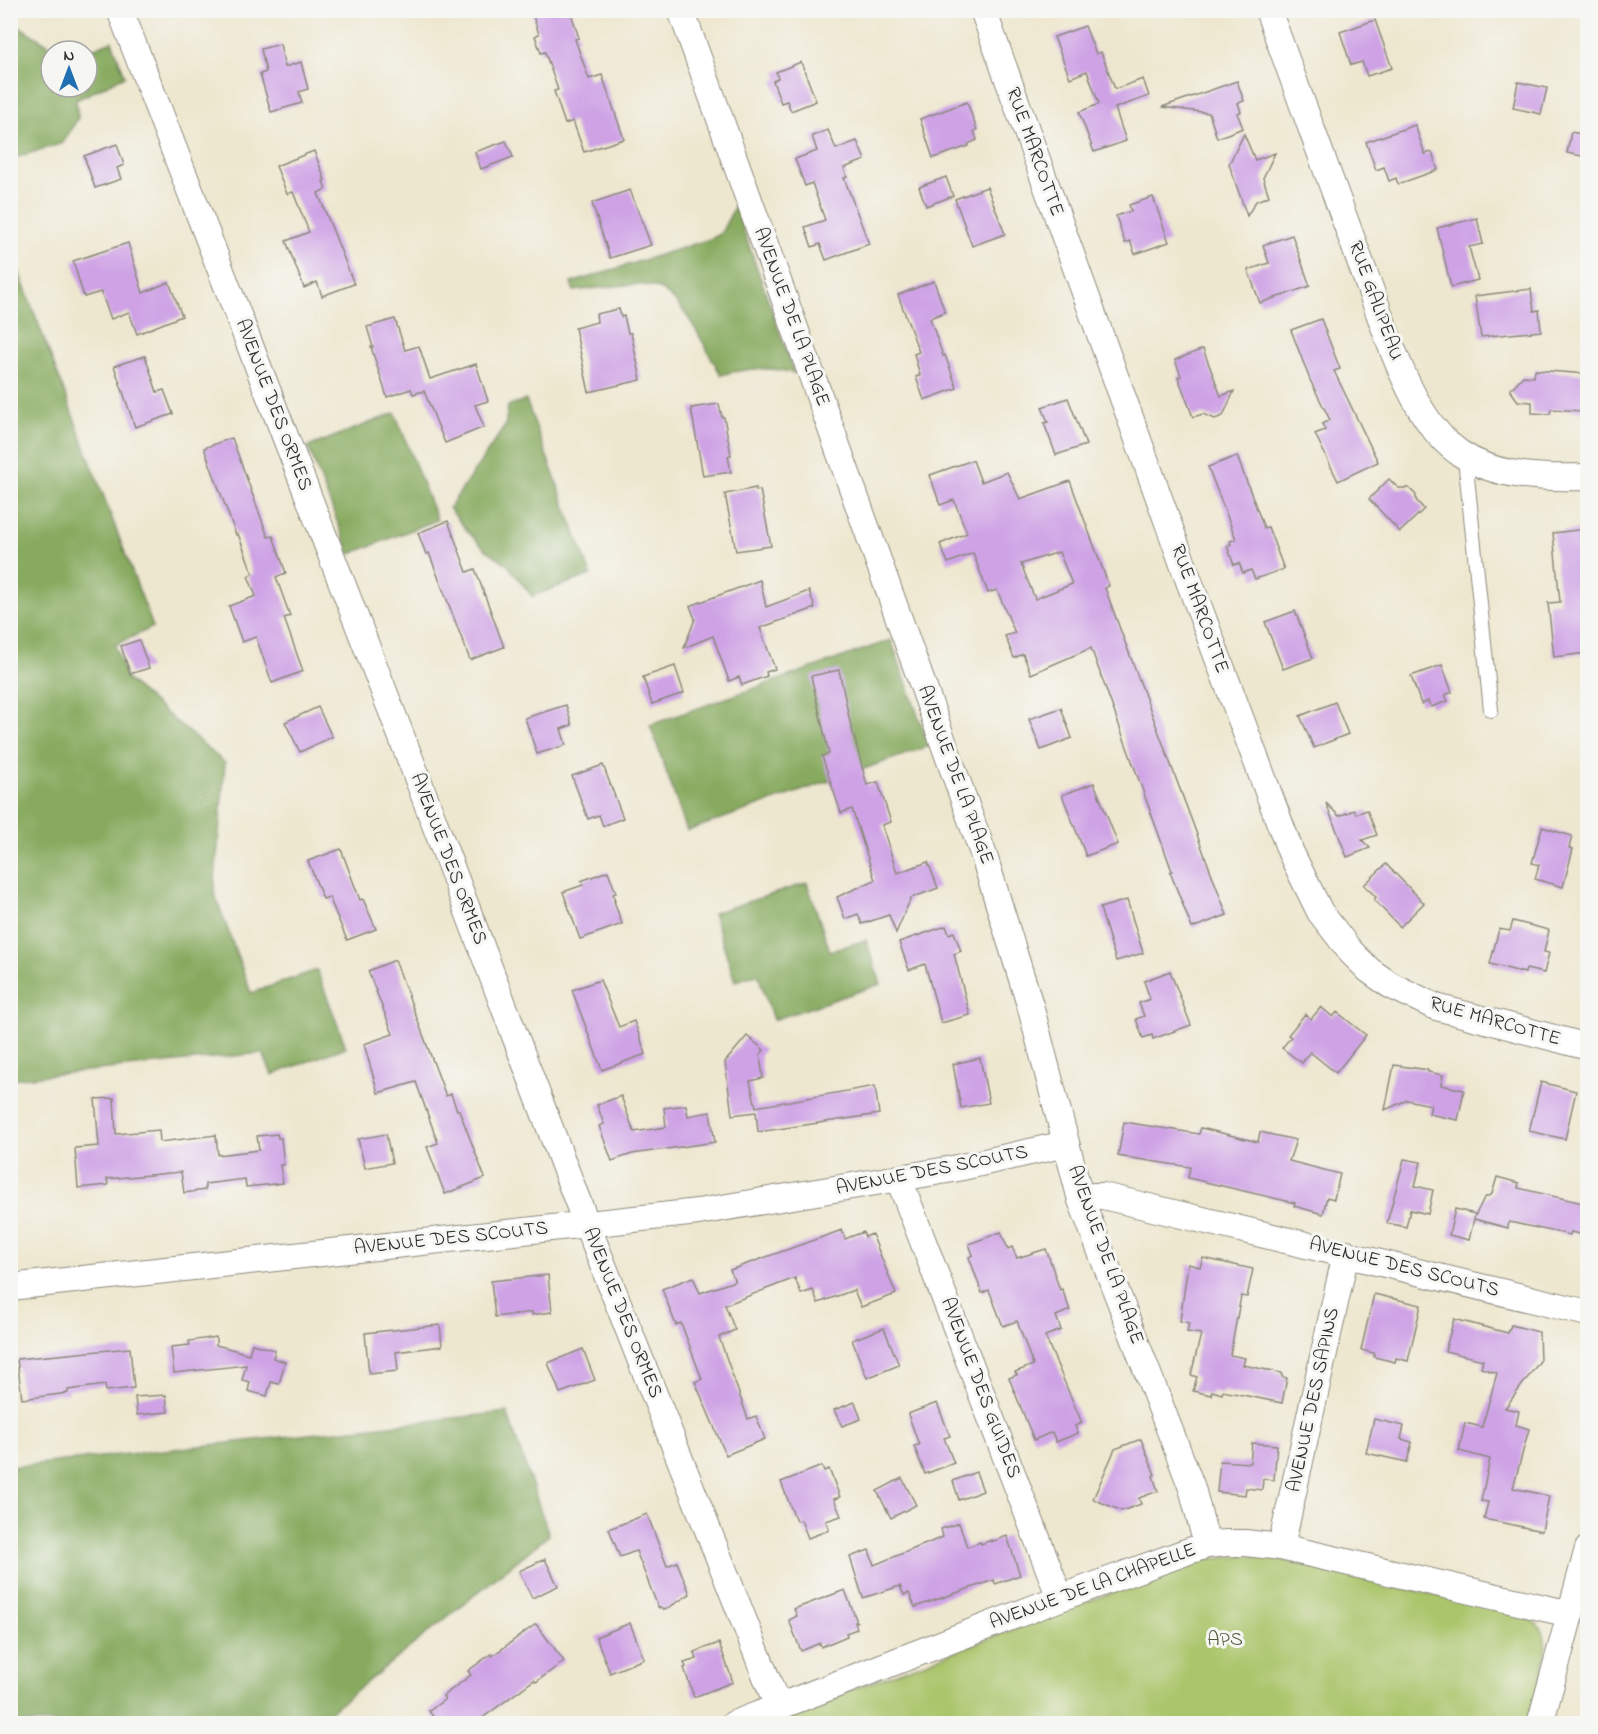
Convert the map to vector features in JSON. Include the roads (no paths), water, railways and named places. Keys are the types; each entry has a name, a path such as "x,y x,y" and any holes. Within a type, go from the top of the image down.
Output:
{"street":[{"name":"AVENUE DES ORMES","path":"120,10 588,1225 778,1707"},
{"name":"AVENUE DE LA PLAGE","path":"681,10 984,856 1030,1005 1081,1200 1192,1488 1207,1545"},
{"name":"RUE MARCOTTE","path":"983,10 1193,592 1283,833 1320,912 1351,952 1370,970 1412,997 1444,1010 1587,1047"},
{"name":"RUE GALIPEAU","path":"1268,10 1396,360 1412,395 1435,431 1465,458 1499,472 1559,478 1587,477"},
{"name":"AVENUE DES SCOUTS","path":"10,1287 698,1212 899,1179 1066,1144"},
{"name":"AVENUE DES GUIDES","path":"899,1179 1060,1598"},
{"name":"AVENUE DES SCOUTS","path":"1081,1200 1103,1196 1587,1313"},
{"name":"AVENUE DES SAPINS","path":"1281,1547 1346,1253"},
{"name":"AVENUE DE LA CHAPELLE","path":"735,1724 1060,1598 1207,1545 1245,1543 1281,1547 1570,1614"},
{"path":"1540,1724 1587,1549"}],"lane":[{"path":"1465,458 1491,710"}],"park label":[{"name":"APS","path":"1225,1640"}]}
